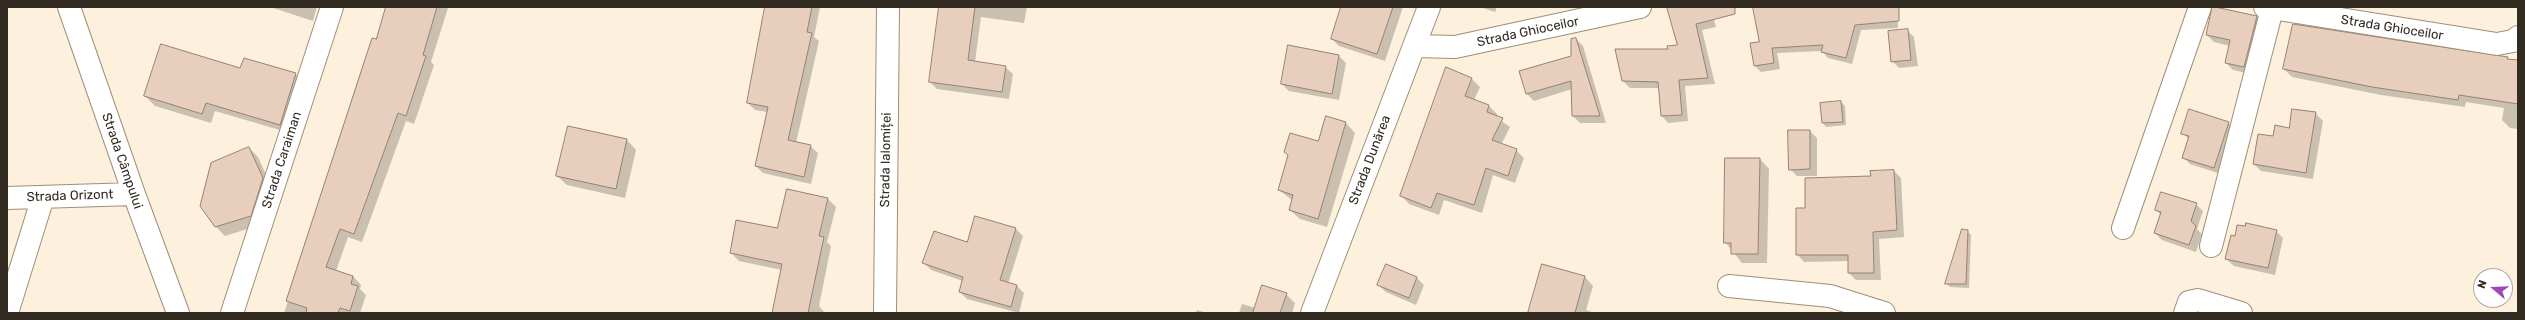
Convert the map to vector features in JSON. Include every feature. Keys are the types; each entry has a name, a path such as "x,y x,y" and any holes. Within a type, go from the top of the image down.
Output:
{"street":[{"name":"Strada Câmpului","path":"69,7 134,194 178,313"},
{"name":"Strada Caraiman","path":"232,313 332,7"},
{"name":"Strada Ialomiței","path":"885,313 888,7"},
{"name":"Strada Dunărea","path":"1318,311 1429,7"},
{"name":"Strada Ghioceilor","path":"1414,46 1455,47 1640,7"},
{"path":"2123,228 2200,7"},
{"name":"Strada Ghioceilor","path":"2268,8 2497,44 2512,41 2518,38"},
{"path":"2211,246 2268,8"},
{"name":"Strada Orizont","path":"7,198 134,194"},
{"path":"7,313 43,197"},
{"path":"1729,286 1830,296 1884,313"},
{"path":"2185,313 2189,302 2198,300 2241,313"}],"building":[{"path":"386,7 437,7 423,55 426,56 406,116 398,113 354,234 340,229 326,267 353,276 351,284 358,286 350,311 340,308 338,313 306,313 307,308 286,301 372,38 376,39"},
{"path":"765,7 812,7 807,32 812,33 788,140 811,145 804,177 755,166 768,107 747,103"},
{"path":"939,7 975,7 968,60 1006,66 1002,92 929,82"},
{"path":"1341,7 1393,7 1377,54 1331,39"},
{"path":"1667,7 1735,7 1735,14 1696,24 1708,78 1679,80 1682,115 1661,116 1658,82 1622,81 1615,49 1668,49 1667,46 1677,45"},
{"path":"1753,7 1899,7 1899,21 1855,25 1846,58 1821,52 1823,45 1772,48 1774,63 1754,66 1750,43 1759,42"},
{"path":"2212,7 2257,16 2244,67 2225,63 2230,40 2206,35"},
{"path":"2293,24 2508,57 2507,59 2518,60 2518,104 2459,95 2458,100 2372,87 2283,69"},
{"path":"1908,29 1911,60 1891,62 1888,31"},
{"path":"1576,38 1600,116 1572,116 1571,81 1526,94 1519,71 1571,56 1571,39"},
{"path":"161,44 240,68 244,58 296,73 280,125 206,103 202,114 144,96"},
{"path":"1288,45 1339,55 1332,94 1281,84"},
{"path":"1446,67 1472,78 1465,96 1489,105 1487,112 1503,118 1492,140 1517,149 1508,176 1486,168 1474,205 1437,193 1431,208 1400,196"},
{"path":"1841,101 1843,122 1822,123 1820,103"},
{"path":"2189,109 2229,122 2214,168 2182,158 2189,136 2181,134"},
{"path":"2292,109 2316,112 2306,173 2253,164 2258,134 2273,136 2275,125 2289,128"},
{"path":"1326,116 1346,122 1318,219 1289,210 1293,195 1278,190 1288,155 1284,152 1290,133 1318,141"},
{"path":"568,126 627,139 616,189 556,176"},
{"path":"1788,130 1810,130 1810,169 1789,170"},
{"path":"249,147 263,178 251,216 215,227 200,206 211,163"},
{"path":"1725,158 1760,158 1758,254 1731,254 1731,243 1724,243"},
{"path":"1894,170 1897,230 1873,232 1874,273 1848,273 1848,255 1796,255 1796,208 1805,208 1805,178 1871,176 1870,171"},
{"path":"787,189 828,198 819,236 824,237 808,313 772,313 782,264 730,253 736,220 777,228"},
{"path":"2161,192 2197,203 2191,221 2196,226 2189,245 2154,233 2161,212 2155,210"},
{"path":"975,216 1016,228 1000,280 1017,285 1011,307 959,292 963,277 922,263 934,231 967,242"},
{"path":"2246,223 2277,230 2268,268 2225,259 2231,235 2235,236 2237,225 2245,226"},
{"path":"1962,229 1968,230 1966,284 1945,284"},
{"path":"1386,264 1417,277 1409,298 1377,285"},
{"path":"1542,264 1585,276 1575,313 1528,313"},
{"path":"1262,285 1287,293 1280,313 1253,313"}]}
